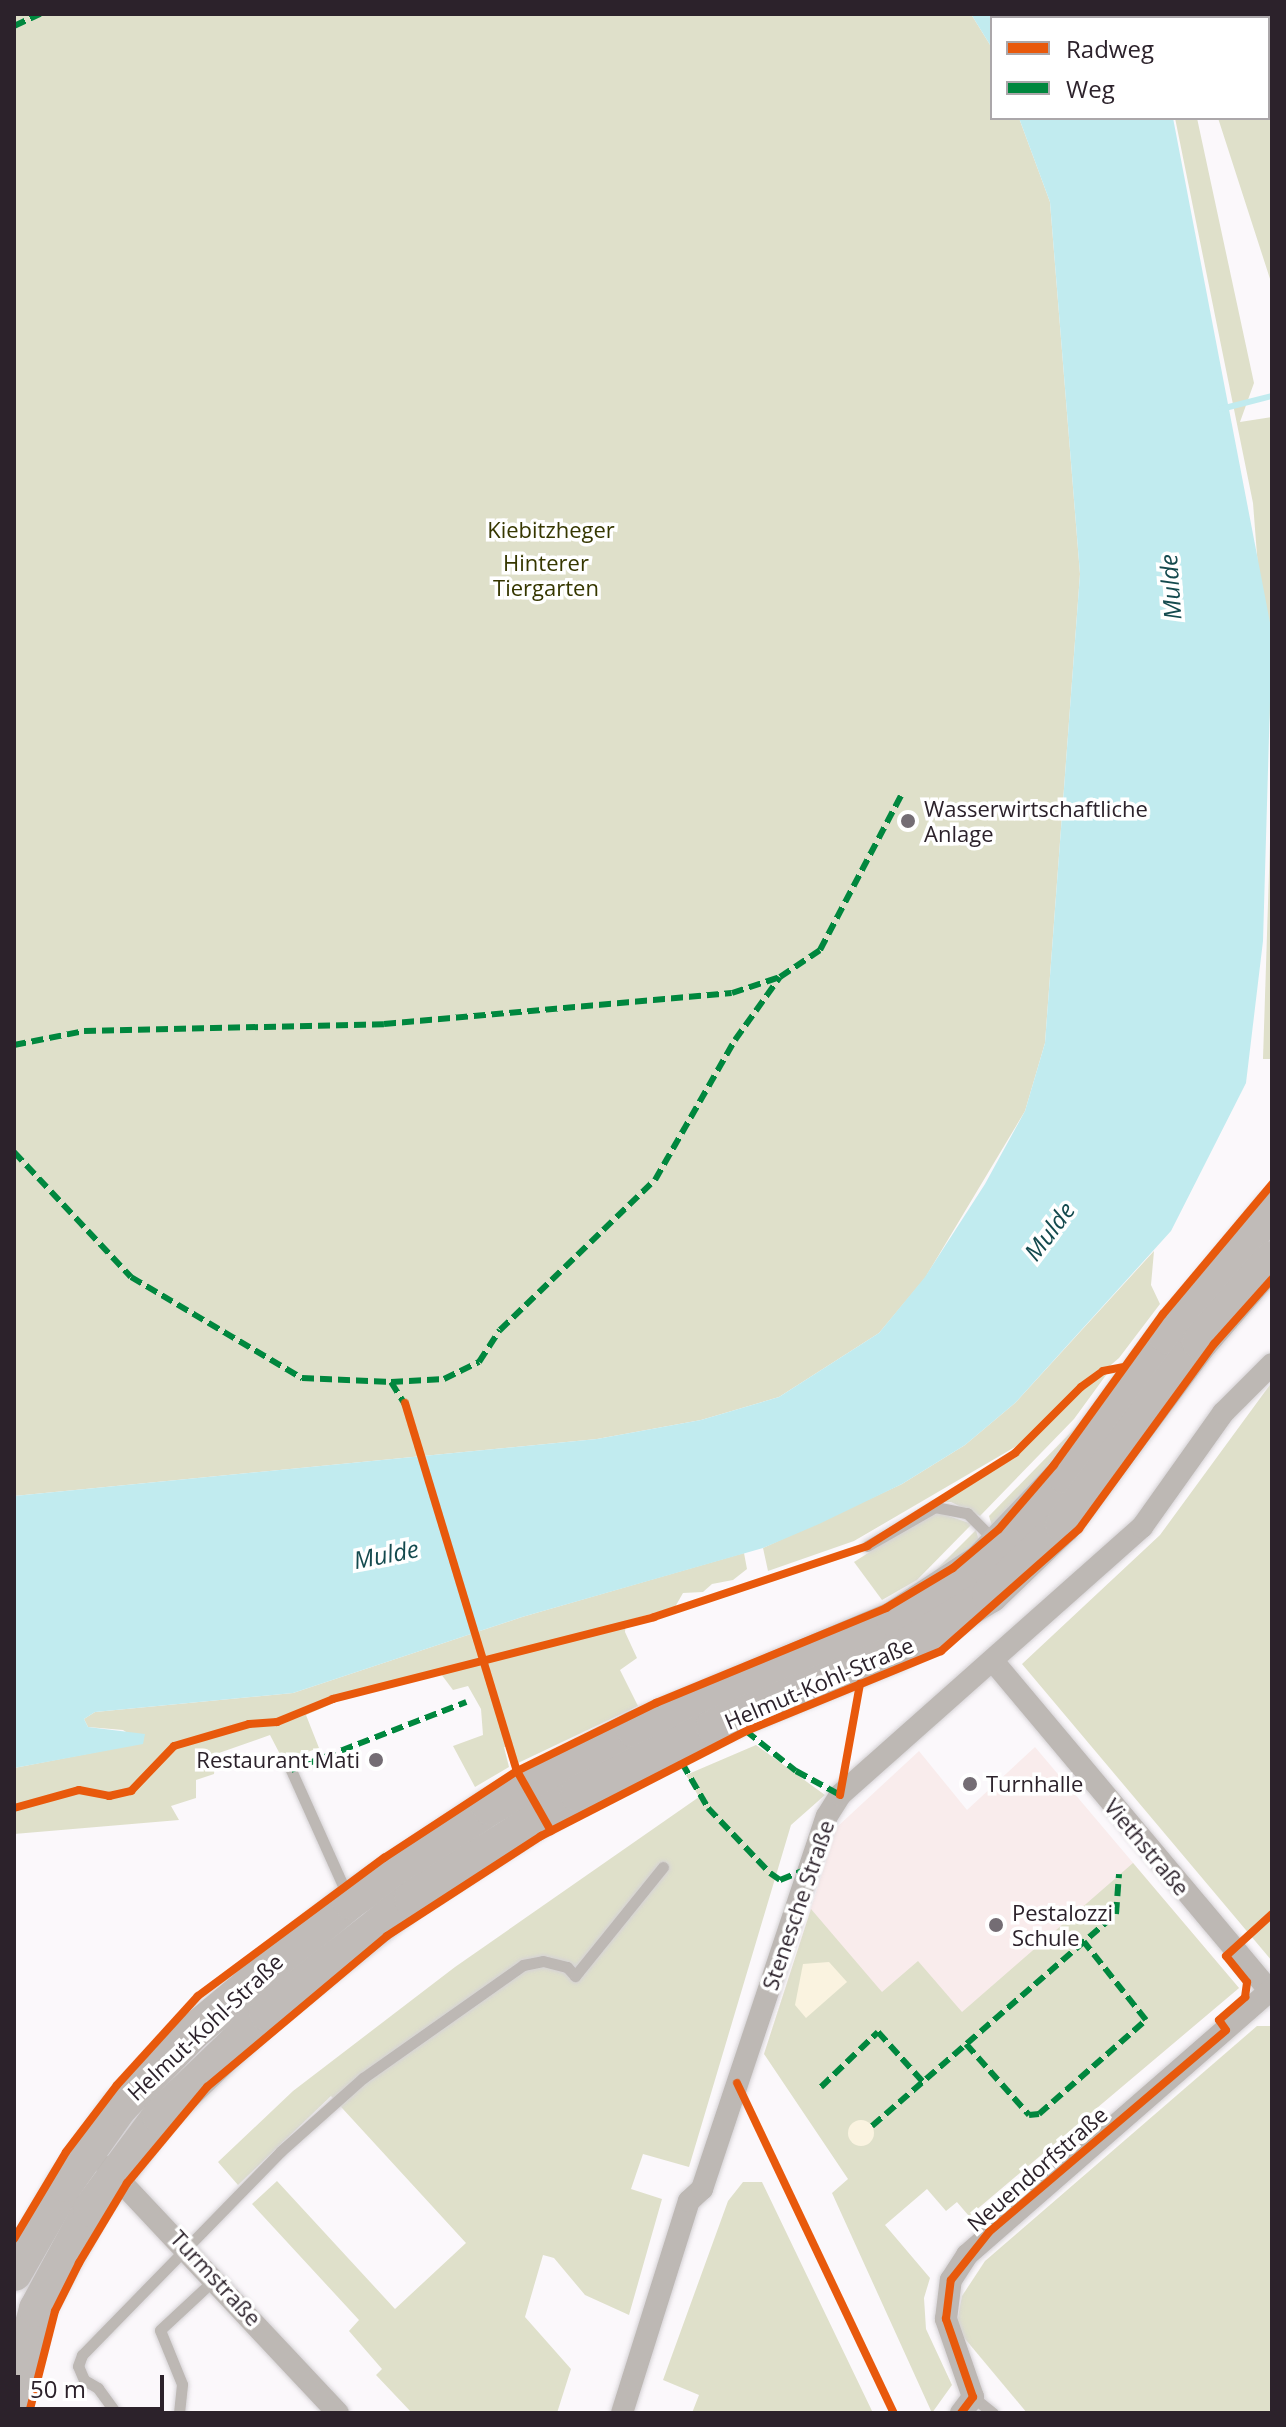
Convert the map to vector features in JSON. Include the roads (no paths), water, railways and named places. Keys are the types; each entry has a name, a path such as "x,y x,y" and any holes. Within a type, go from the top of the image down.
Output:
{"main road":[{"name":"Helmut-Kohl-Straße","path":"14,2273 87,2151 119,2108 193,2032 350,1901 490,1807 634,1729 919,1606 999,1545 1064,1475 1167,1336 1272,1209"},
{"name":"Helmut-Kohl-Straße","path":"14,2395 50,2281 116,2174 199,2075 348,1946 412,1899 520,1830 645,1759 894,1654 990,1595 1063,1525 1200,1342 1272,1259"}],"street":[{"name":"Stenesche Straße","path":"622,2413 689,2201 702,2189 801,1890 827,1816 840,1795 1142,1527 1223,1413 1272,1364"},
{"name":"Viethstraße","path":"993,1661 1271,1992"},
{"name":"Neuendorfstraße","path":"967,2405 946,2319 951,2280 967,2255 1271,1992"},
{"name":"Turmstraße","path":"87,2151 116,2174 216,2277 338,2413"}],"lane":[{"path":"867,1546 935,1507 967,1513 999,1545"},
{"path":"291,1770 350,1901"},
{"path":"311,1849 325,1850"},
{"path":"116,2413 98,2388 84,2380 78,2366 82,2355 190,2250 281,2151 363,2078 523,1965 543,1961 567,1967 575,1976 663,1867"},
{"path":"179,2413 182,2384 160,2330 216,2277"},
{"path":"967,2405 993,2413"}],"water":[{"path":"971,14 1152,16 990,16 990,45"},
{"name":"Mulde","path":"1020,120 1173,120 1272,633 1263,941 1246,1083 1171,1231 1015,1403 965,1445 902,1484 819,1524 763,1548 522,1617 293,1693 95,1712 84,1719 88,1727 145,1734 143,1744 14,1768 14,1496 597,1439 701,1420 779,1397 879,1333 925,1277 985,1184 1025,1111 1045,1043 1080,574 1050,202"}],"waterway":[{"path":"1221,409 1272,396"}],"place":[{"name":"Wasserwirtschaftliche Anlage","path":"908,821"},
{"name":"Restaurant Mati","path":"376,1760"},
{"name":"Turnhalle","path":"970,1784"},
{"name":"Pestalozzi Schule","path":"996,1925"}],"park label":[{"name":"Kiebitzheger","path":"551,530"},
{"name":"Hinterer Tiergarten","path":"546,574"}]}
